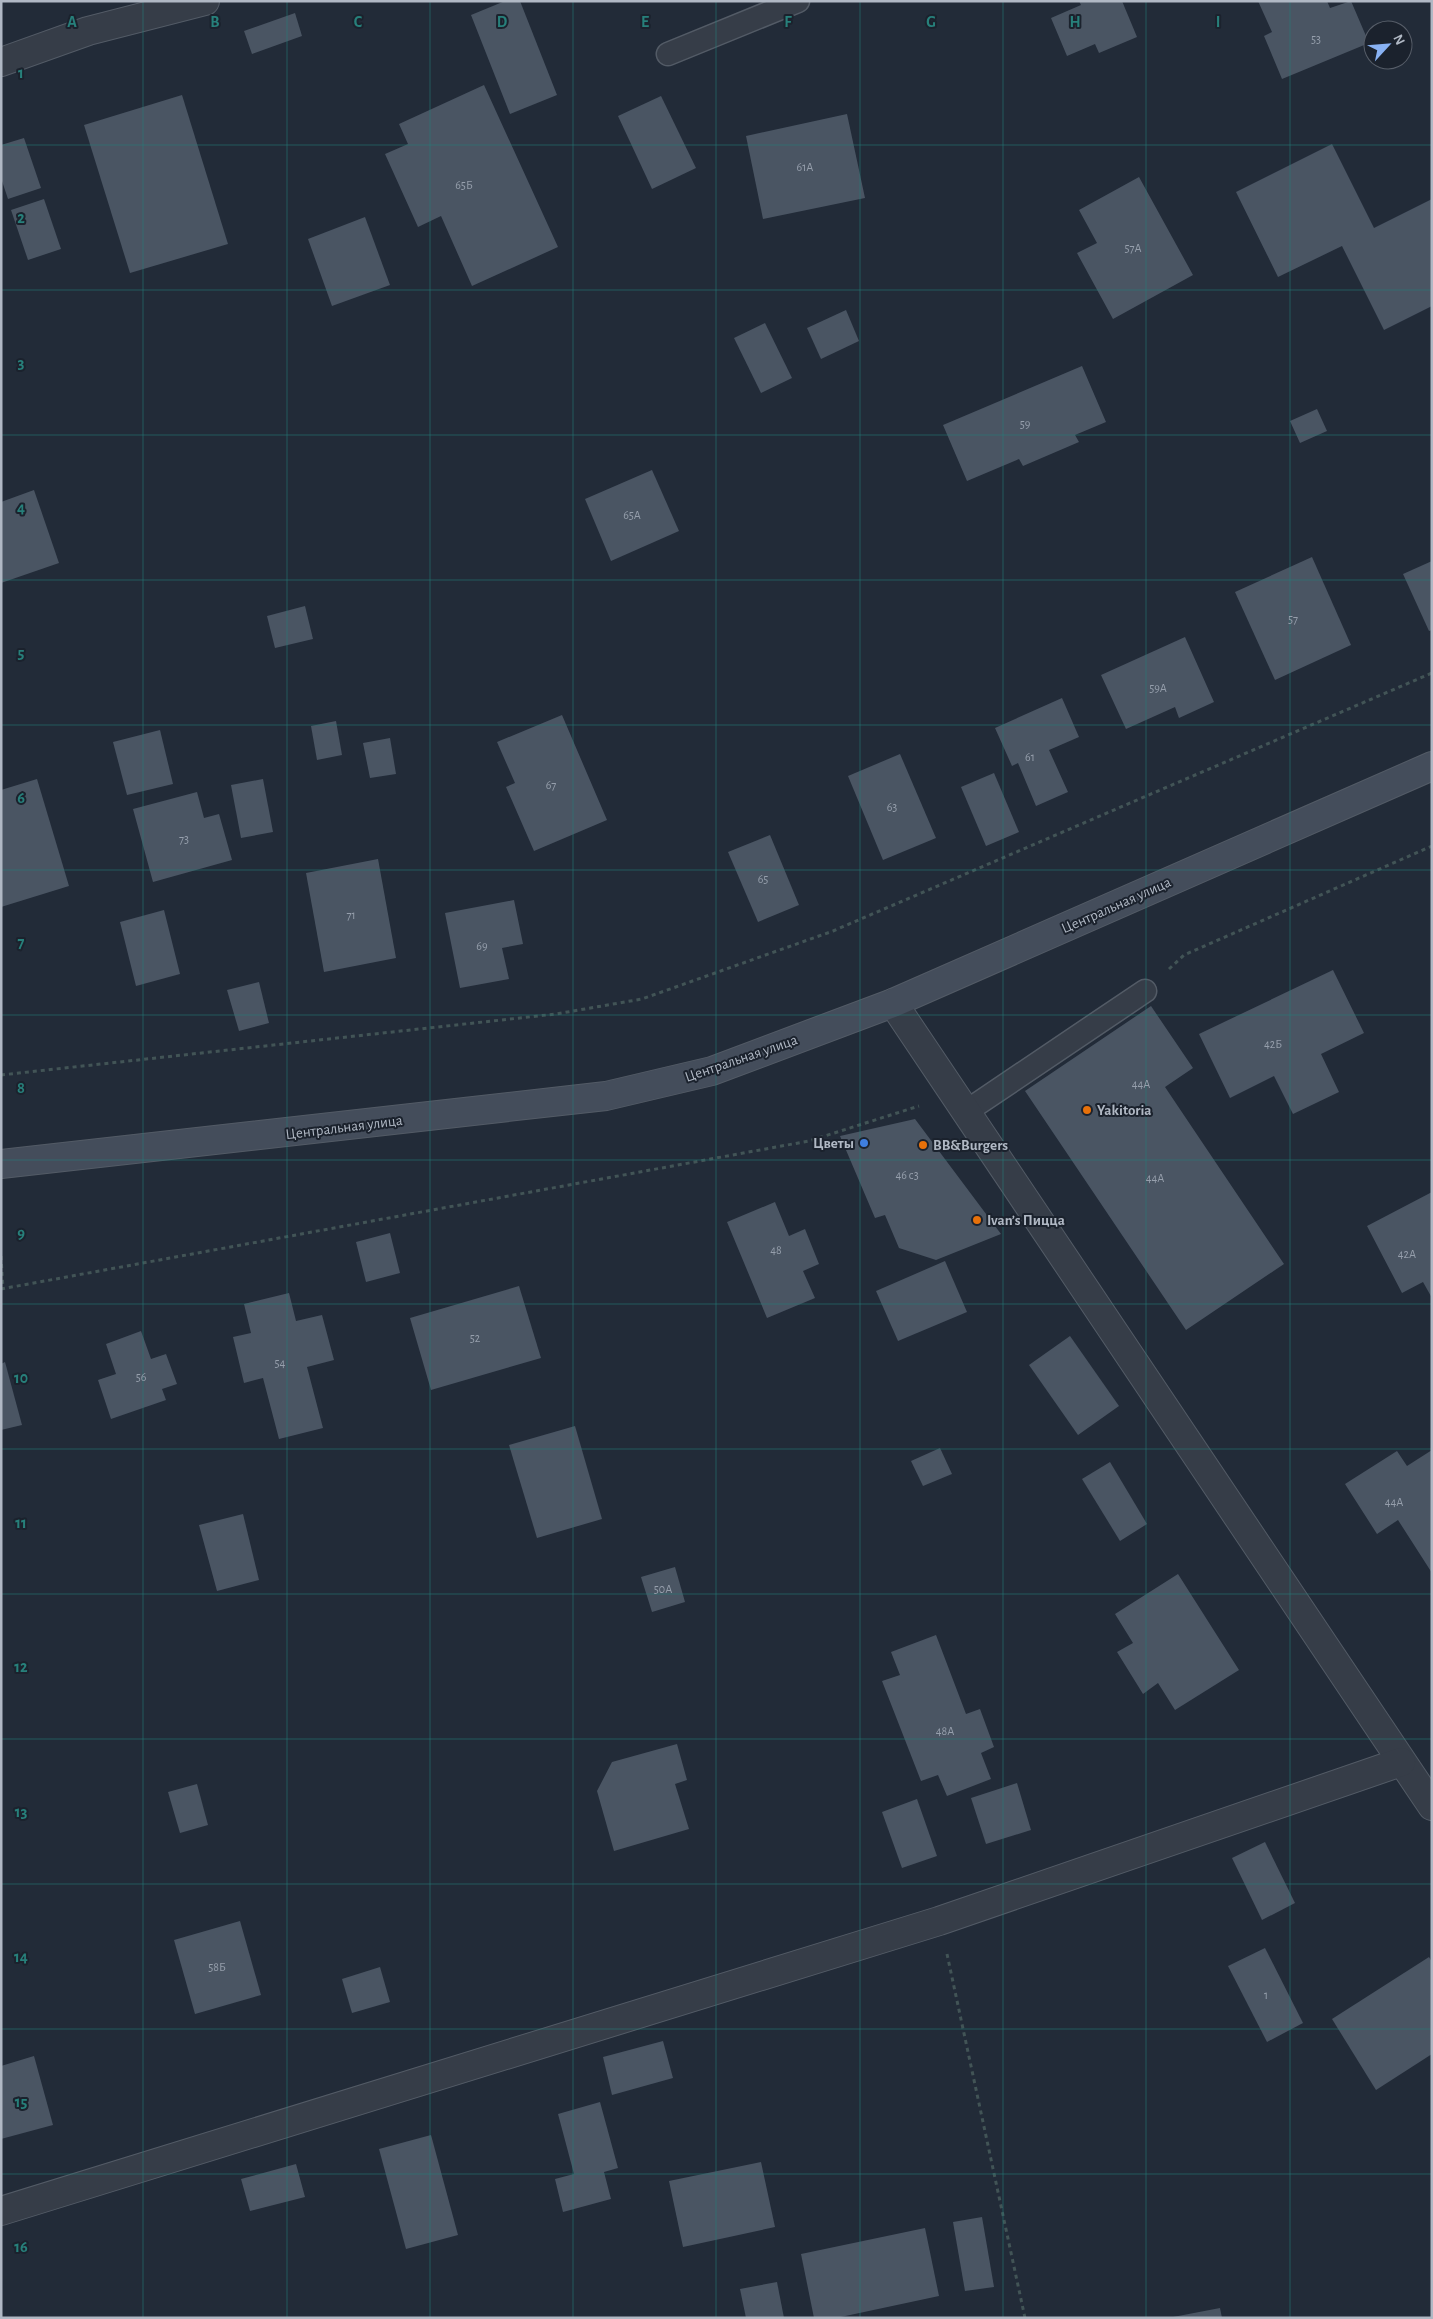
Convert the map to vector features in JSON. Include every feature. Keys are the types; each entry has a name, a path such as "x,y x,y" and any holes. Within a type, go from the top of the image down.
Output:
{"main road":[{"name":"Центральная улица","path":"1,1164 606,1096 712,1071 892,1003 1432,766"}],"street":[{"path":"1,62 88,31 205,1"},
{"path":"892,1003 1432,1806"},
{"path":"1,2211 939,1921 1401,1762"}],"lane":[{"path":"668,54 798,1"},
{"path":"961,1103 1145,991"}],"path":[{"path":"1,1075 556,1014 642,999 833,931 1432,673"},
{"path":"1145,991 1184,955 1432,846"},
{"path":"1,1256 2,1289 809,1141 961,1103"},
{"path":"939,1921 1025,2318"}],"building":[{"path":"505,1 520,1 557,95 510,114 471,15"},
{"path":"1079,1 1122,1 1137,37 1099,53 1095,44 1067,56 1051,18 1081,5"},
{"path":"1258,1 1327,1 1330,8 1351,1 1363,29 1363,45 1282,79 1264,36 1272,32"},
{"path":"295,13 302,36 252,54 244,31"},
{"path":"484,85 558,247 472,286 441,216 418,227 385,154 408,144 399,124"},
{"path":"182,95 228,244 130,273 84,125"},
{"path":"661,96 696,168 652,189 618,116"},
{"path":"847,114 865,198 763,219 746,136"},
{"path":"24,138 41,188 8,199 1,178 1,145"},
{"path":"1332,144 1374,228 1432,199 1432,306 1384,330 1342,246 1278,277 1236,192"},
{"path":"1139,177 1193,275 1113,319 1077,253 1097,243 1079,210"},
{"path":"44,199 61,249 28,260 11,210"},
{"path":"365,217 390,285 332,306 308,239"},
{"path":"846,310 859,341 821,359 807,328"},
{"path":"765,323 792,378 761,393 734,338"},
{"path":"1082,366 1106,422 1075,435 1079,442 1023,466 1019,459 967,481 943,425"},
{"path":"1317,409 1327,431 1300,443 1290,421"},
{"path":"652,470 679,531 611,561 585,499"},
{"path":"34,490 59,563 1,583 1,502"},
{"path":"1312,557 1351,645 1275,680 1235,592"},
{"path":"1432,561 1432,630 1429,631 1403,574"},
{"path":"305,606 313,639 275,648 267,616"},
{"path":"1185,637 1214,702 1179,718 1175,707 1126,729 1101,675"},
{"path":"1062,698 1079,737 1049,750 1068,792 1036,806 1018,763 1012,766 995,728"},
{"path":"562,715 607,820 534,851 506,787 515,783 497,742"},
{"path":"336,721 342,755 317,760 311,726"},
{"path":"160,730 173,784 127,795 113,742"},
{"path":"390,738 396,774 370,778 363,743"},
{"path":"900,754 936,838 883,860 848,776"},
{"path":"994,773 1019,832 986,846 961,787"},
{"path":"37,779 69,886 1,907 1,790"},
{"path":"263,779 273,832 241,838 231,785"},
{"path":"197,792 204,818 219,814 232,860 153,882 133,809"},
{"path":"770,835 799,905 758,922 728,852"},
{"path":"378,859 396,958 324,972 306,873"},
{"path":"514,900 523,944 502,948 509,979 460,988 445,913"},
{"path":"164,910 180,974 136,986 120,922"},
{"path":"1333,970 1364,1033 1321,1054 1339,1092 1293,1114 1274,1076 1230,1098 1199,1034"},
{"path":"259,982 269,1023 239,1031 227,990"},
{"path":"1151,1006 1193,1068 1165,1087 1284,1264 1186,1330 1025,1091"},
{"path":"915,1119 1001,1234 936,1260 899,1248 885,1215 875,1218 840,1136"},
{"path":"1432,1192 1432,1298 1423,1282 1402,1293 1367,1226"},
{"path":"775,1202 789,1236 805,1229 819,1264 803,1271 815,1298 767,1318 727,1222"},
{"path":"390,1233 400,1273 366,1282 356,1242"},
{"path":"945,1261 967,1312 898,1341 876,1291"},
{"path":"519,1286 541,1358 431,1390 410,1318"},
{"path":"289,1293 296,1321 322,1315 334,1360 307,1367 323,1428 279,1439 263,1378 244,1383 233,1337 251,1333 244,1304"},
{"path":"141,1331 151,1359 166,1354 177,1384 162,1389 166,1400 111,1419 98,1380 116,1374 106,1344"},
{"path":"1070,1336 1119,1406 1078,1435 1029,1365"},
{"path":"5,1362 22,1425 1,1430 1,1364"},
{"path":"575,1426 602,1519 537,1538 509,1445"},
{"path":"940,1448 952,1474 923,1486 911,1461"},
{"path":"1432,1450 1432,1573 1398,1520 1377,1534 1345,1484 1397,1451 1407,1466"},
{"path":"1110,1462 1147,1524 1120,1541 1082,1479"},
{"path":"243,1514 259,1580 217,1591 199,1525"},
{"path":"675,1567 685,1602 652,1612 641,1577"},
{"path":"1178,1574 1239,1670 1175,1710 1158,1683 1143,1694 1117,1652 1133,1643 1115,1614"},
{"path":"936,1635 966,1714 980,1709 994,1747 981,1753 991,1779 947,1796 938,1775 921,1781 882,1681 900,1675 891,1652"},
{"path":"677,1744 687,1780 675,1784 689,1829 614,1851 597,1791 612,1762"},
{"path":"1017,1783 1031,1830 986,1844 971,1798"},
{"path":"197,1784 208,1825 180,1833 168,1792"},
{"path":"917,1799 937,1856 902,1868 882,1812"},
{"path":"1265,1842 1295,1903 1262,1920 1232,1858"},
{"path":"240,1921 261,1995 195,2014 174,1940"},
{"path":"1265,1948 1303,2023 1267,2042 1228,1966"},
{"path":"1429,1957 1432,1962 1432,2054 1376,2090 1332,2019"},
{"path":"380,1967 390,2002 352,2013 342,1979"},
{"path":"663,2041 673,2078 612,2095 603,2057"},
{"path":"34,2056 53,2125 1,2139 1,2066"},
{"path":"600,2102 618,2168 604,2172 611,2199 563,2212 555,2179 574,2174 558,2114"},
{"path":"431,2135 458,2235 406,2249 379,2149"},
{"path":"761,2162 775,2227 683,2247 669,2181"},
{"path":"296,2164 305,2197 250,2211 241,2179"},
{"path":"982,2217 994,2287 965,2291 953,2222"},
{"path":"925,2228 939,2296 836,2318 814,2318 801,2254"},
{"path":"777,2282 784,2318 746,2318 740,2289"},
{"path":"1220,2308 1222,2318 1173,2318 1173,2317"}],"place":[{"name":"Yakitoria","path":"1087,1110"},
{"name":"Цветы","path":"864,1143"},
{"name":"BB&Burgers","path":"923,1145"},
{"name":"Ivan’s Пицца","path":"977,1220"}]}
